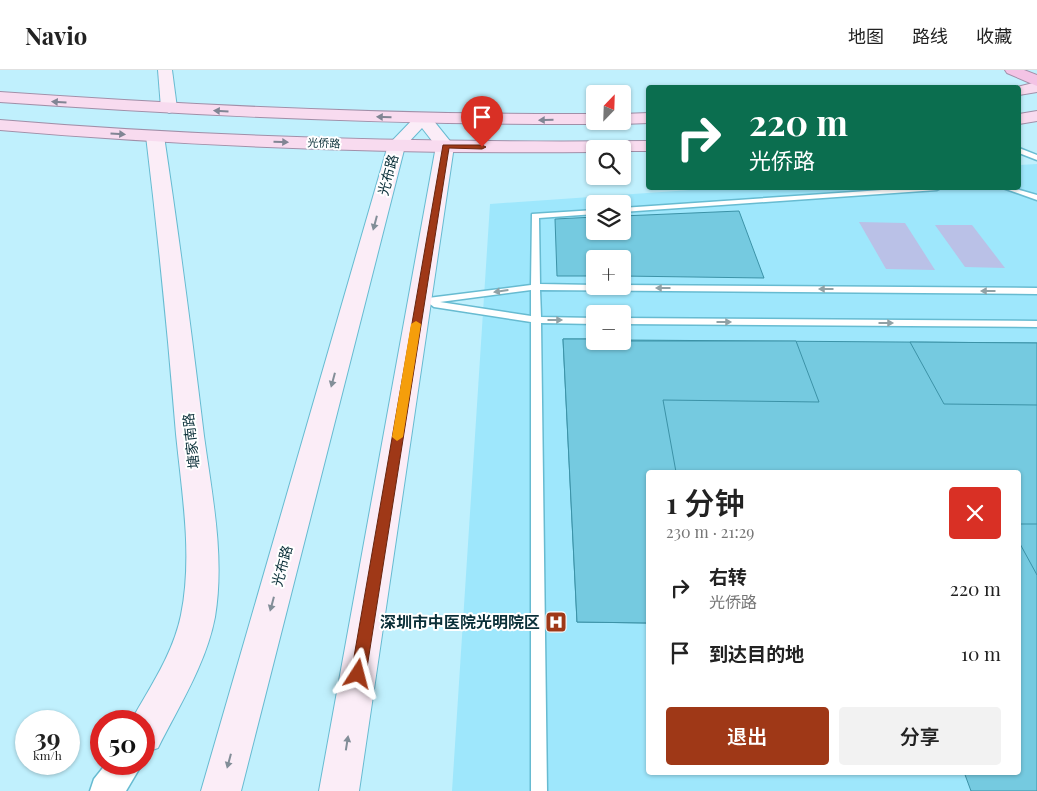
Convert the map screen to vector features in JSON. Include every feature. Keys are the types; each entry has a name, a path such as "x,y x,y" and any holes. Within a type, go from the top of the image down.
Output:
{"highway":[{"path":"1012,70 1037,82"}],"main road":[{"path":"165,70 169,108"},
{"path":"1021,90 1037,87"},
{"path":"0,97 169,108 423,118 586,119"},
{"path":"1021,119 1037,116"},
{"path":"339,791 446,146 423,118"},
{"name":"光布路","path":"221,791 396,145 423,118"},
{"path":"631,119 646,118"},
{"name":"光侨路","path":"0,125 155,136 396,145 501,148 646,146"},
{"name":"塘家南路","path":"155,136 172,261 204,555 201,592 194,635 176,676 155,715"}],"street":[{"path":"106,791 118,775"}],"lane":[{"path":"1021,151 1037,158"},
{"path":"631,209 908,190"},
{"path":"1013,190 1037,198"},
{"path":"539,791 535,216 586,213"},
{"path":"420,302 535,287 1037,291"},
{"path":"420,302 535,320 586,321"},
{"path":"631,321 1037,324"}],"shaded area":[{"name":"深圳市中医院光明院区","path":"1037,164 1037,791 452,791 490,204 586,197 586,240 631,240 631,195 619,195 690,190 1021,190 1021,165"},
{"path":"859,222 905,223 935,270 886,269"},
{"path":"935,225 972,225 1005,268 965,267"}],"building":[{"path":"739,211 764,278 631,276 631,250 586,250 586,276 557,276 555,219 586,217 586,240 631,240 631,216"},
{"path":"563,339 586,339 586,350 631,350 631,340 1037,343 1037,791 971,791 965,775 1021,775 1021,470 646,470 646,623 577,622"},
{"path":"563,339 586,339 586,350 631,350 631,341 796,341 819,402 663,400 676,470 646,470 646,623 577,622"},
{"path":"910,342 1037,343 1037,405 944,404"},
{"path":"1021,524 1037,524 1037,575 1021,546"}],"slow traffic":[{"path":"397,437 416,324"}],"place":[{"name":"深圳市中医院光明院区","path":"556,622"}],"route":[{"path":"358,674 446,146 482,147"}]}
